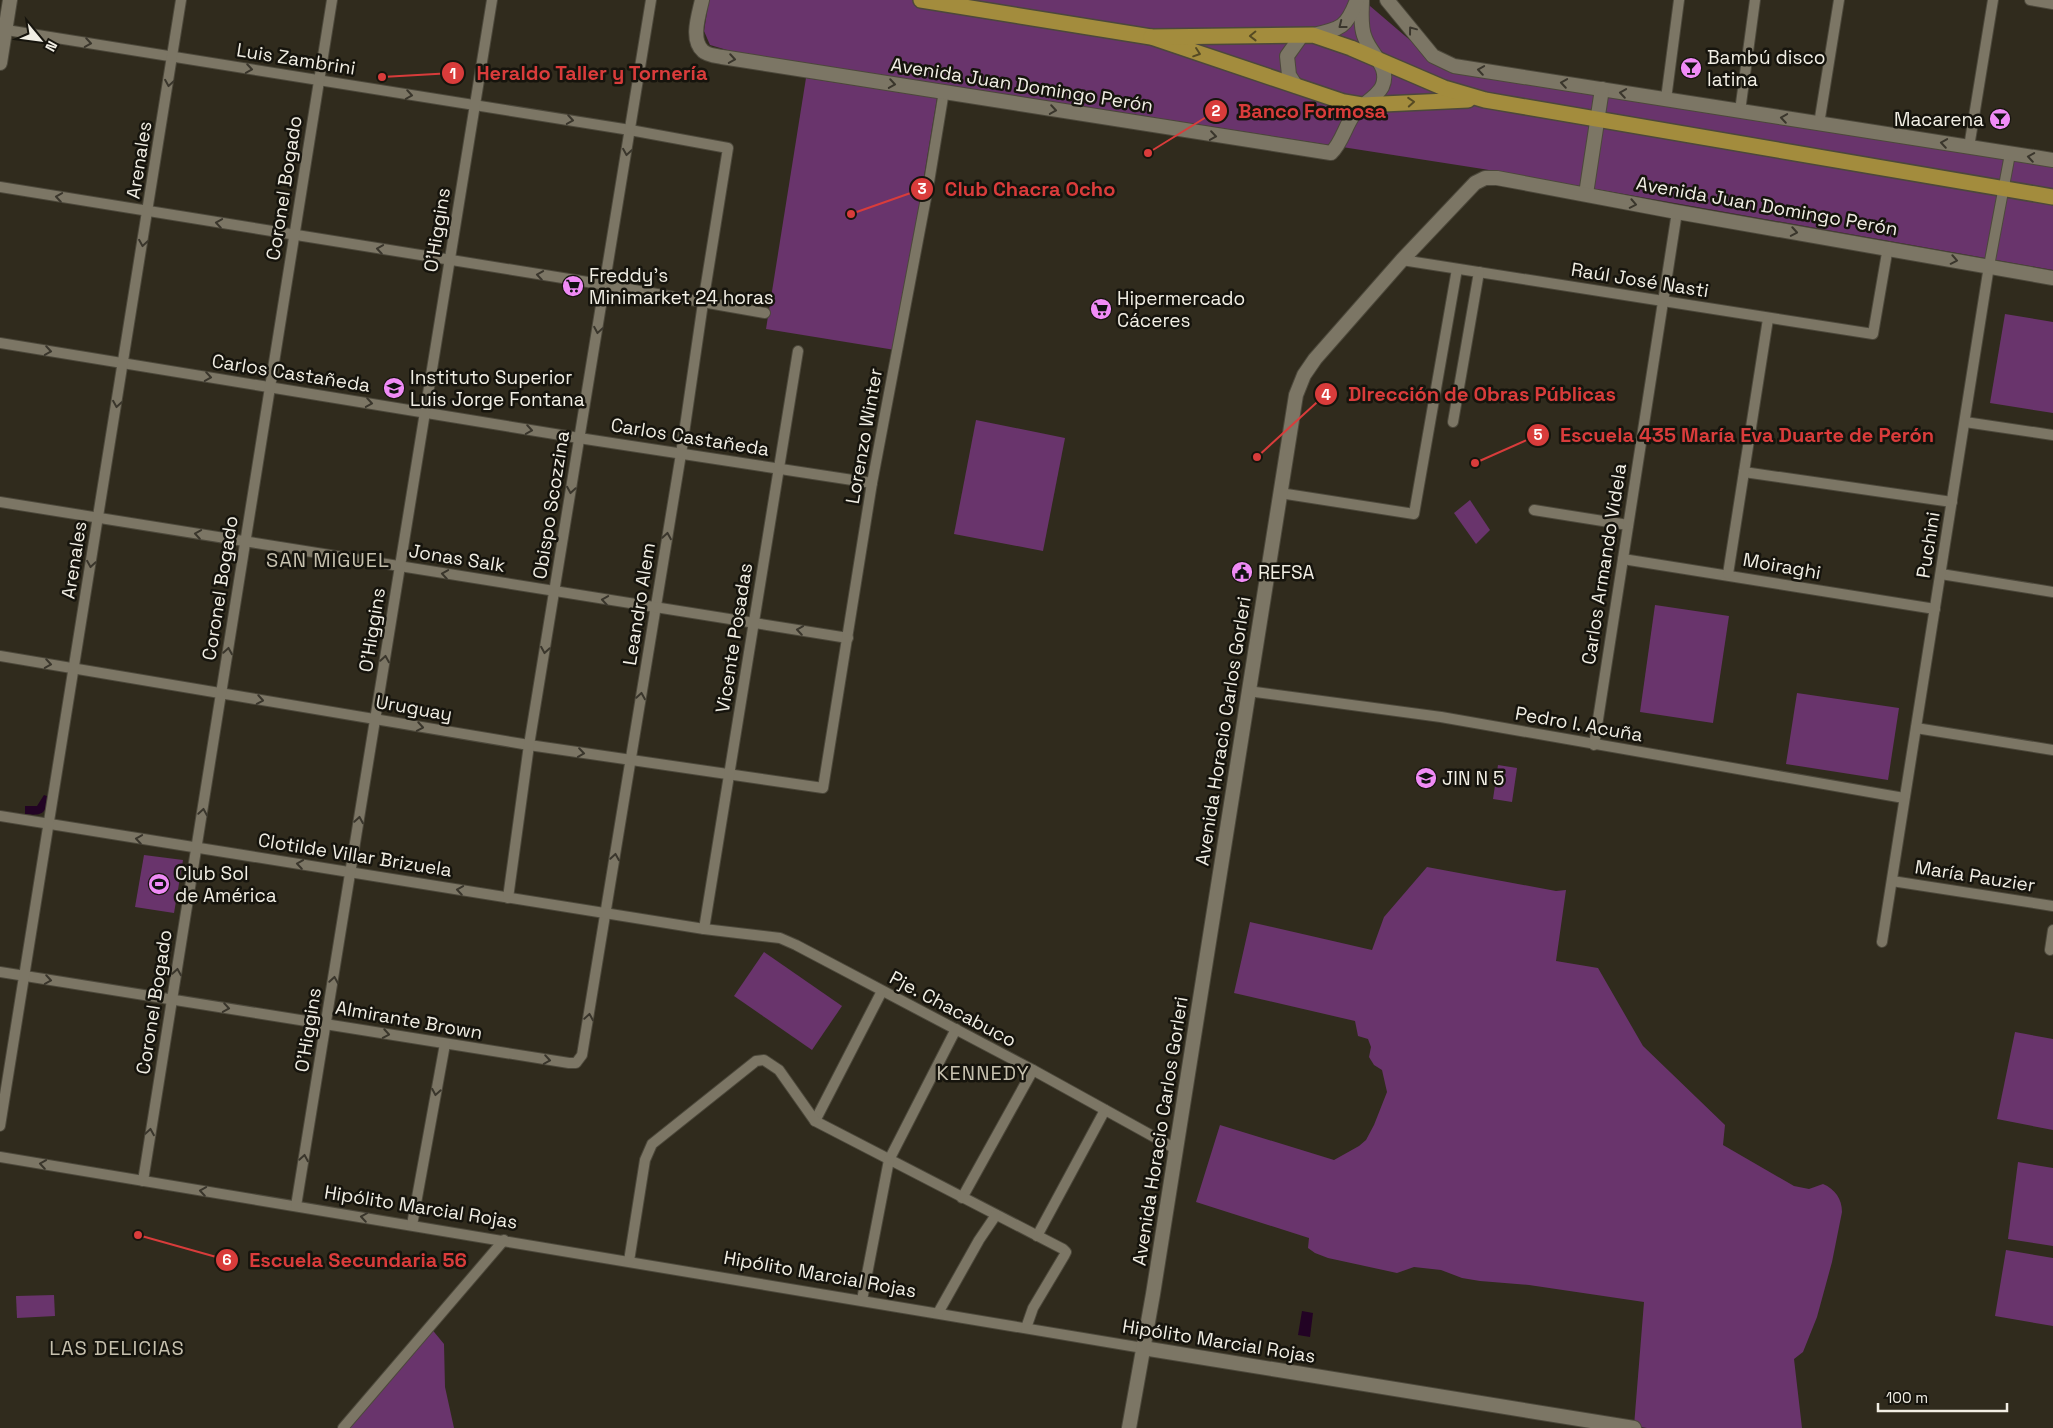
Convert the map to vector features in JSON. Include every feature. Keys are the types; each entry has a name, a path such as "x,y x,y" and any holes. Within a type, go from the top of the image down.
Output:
{"main road":[{"path":"0,63 3,29 10,0"},
{"name":"Avenida Juan Domingo Perón","path":"702,0 696,33 698,44 703,52 731,59 944,91 1177,130 1331,153 1336,149 1346,126 1362,105"},
{"path":"921,0 1151,37 1344,102 1362,105 1435,100 1485,100"},
{"path":"1151,37 1307,35 1336,30 1351,17 1357,0"},
{"path":"1362,0 1362,31 1384,71 1384,80 1381,88 1362,105"},
{"path":"1387,0 1429,51 1444,63 1454,66 2053,160"},
{"path":"1307,35 1351,48 1444,88 1485,100 2004,187 2053,197"},
{"path":"1296,86 1289,75 1287,56 1307,35"},
{"path":"1586,194 1602,89"},
{"name":"Avenida Juan Domingo Perón","path":"1475,183 1485,178 1498,178 1677,212 1888,247 2053,278"},
{"name":"Avenida Horacio Carlos Gorleri","path":"1130,1428 1296,394 1304,375 1315,359 1402,260 1475,183"},
{"name":"Hipólito Marcial Rojas","path":"1143,1348 1634,1428"}],"street":[{"name":"Arenales","path":"0,1126 181,0"},
{"name":"Coronel Bogado","path":"142,1181 173,999 332,0"},
{"name":"O'Higgins","path":"296,1206 492,0"},
{"name":"Obispo Scozzina","path":"508,898 529,745 606,286 651,0"},
{"path":"1666,99 1679,0"},
{"path":"1740,111 1755,0"},
{"path":"1819,124 1839,0"},
{"path":"1969,147 1993,0"},
{"path":"2030,0 2053,4"},
{"name":"Luis Zambrini","path":"3,29 630,130 728,148"},
{"name":"Lorenzo Winter","path":"823,788 872,483 927,192 944,91"},
{"name":"Leandro Alem","path":"576,1063 582,1055 606,913 681,454 702,303 728,148"},
{"name":"Puchini","path":"1882,942 1990,266 2010,154"},
{"path":"0,187 765,313"},
{"name":"Carlos Armando Videla","path":"1594,745 1677,212"},
{"name":"Raúl José Nasti","path":"1402,260 1873,334 1888,247"},
{"path":"1280,493 1414,514 1457,269"},
{"path":"1453,422 1479,272"},
{"path":"1728,574 1768,319"},
{"name":"Carlos Castañeda","path":"0,343 579,438 872,483"},
{"name":"Vicente Posadas","path":"704,929 798,351"},
{"path":"1965,422 2053,435"},
{"path":"1744,472 1952,502"},
{"name":"Jonas Salk","path":"0,502 848,638"},
{"path":"1534,510 1628,525"},
{"name":"Moiraghi","path":"1623,559 1728,574 1935,609"},
{"path":"1941,574 2053,592"},
{"name":"Uruguay","path":"0,656 529,745 823,788"},
{"name":"Pedro I. Acuña","path":"1248,691 1442,717 1904,798"},
{"path":"1916,728 2053,750"},
{"name":"Clotilde Villar Brizuela","path":"0,816 704,929"},
{"name":"María Pauzier","path":"1892,881 2053,906"},
{"name":"Pje. Chacabuco","path":"704,929 780,938 796,945 1033,1070 1176,1149"},
{"path":"2050,950 2053,930"},
{"name":"Almirante Brown","path":"0,972 445,1044 576,1063"},
{"path":"815,1121 882,992"},
{"path":"862,1300 889,1160 956,1029"},
{"path":"412,1225 445,1044"},
{"path":"629,1261 645,1160 652,1144 756,1061 764,1060 779,1070 815,1121 1066,1252 1033,1308 1026,1328"},
{"path":"962,1198 1033,1070"},
{"path":"1037,1236 1105,1110"},
{"name":"Hipólito Marcial Rojas","path":"0,1157 1143,1348"},
{"path":"938,1313 978,1240 996,1215"},
{"path":"343,1428 504,1240"}],"shaded area":[{"path":"709,0 1363,0 1445,70 2053,167 2053,270 1483,169 734,52 710,45 704,31"},
{"path":"806,78 937,98 895,350 766,329"},
{"path":"2005,314 2053,322 2053,413 1990,403"},
{"path":"976,420 1065,438 1043,551 954,534"},
{"path":"1470,500 1490,530 1476,544 1454,513"},
{"path":"1655,605 1729,616 1713,723 1640,712"},
{"path":"1797,693 1899,708 1888,780 1786,764"},
{"path":"1498,765 1517,768 1512,802 1493,799"},
{"path":"44,795 49,797 45,810 42,813 36,815 25,814 25,806 37,806"},
{"name":"Club Sol de América","path":"144,855 183,860 174,913 135,907"},
{"path":"1427,867 1556,891 1566,890 1556,961 1598,968 1643,1046 1725,1125 1723,1145 1794,1186 1809,1189 1823,1184 1837,1195 1841,1203 1842,1212 1832,1262 1817,1317 1803,1352 1794,1359 1802,1428 1647,1428 1634,1426 1644,1302 1529,1285 1480,1281 1462,1278 1441,1270 1414,1267 1397,1273 1328,1258 1308,1248 1309,1238 1196,1202 1220,1125 1334,1160 1366,1140 1387,1092 1382,1070 1374,1065 1369,1057 1371,1047 1368,1039 1358,1036 1355,1021 1234,993 1250,922 1372,950 1384,917"},
{"path":"764,952 842,1006 812,1050 734,996"},
{"path":"2015,1032 2053,1039 2053,1130 1997,1119"},
{"path":"2018,1162 2053,1168 2053,1246 2008,1239"},
{"path":"2006,1250 2053,1258 2053,1326 1995,1316"},
{"path":"54,1295 55,1316 17,1318 16,1296"},
{"path":"1302,1311 1313,1313 1310,1337 1298,1335"},
{"path":"430,1327 444,1344 445,1387 454,1428 343,1428"}],"place":[{"name":"Bambú disco latina","path":"1691,68"},
{"name":"Heraldo Taller y Tornería","path":"382,77"},
{"name":"Macarena","path":"2000,119"},
{"name":"Banco Formosa","path":"1148,153"},
{"name":"Club Chacra Ocho","path":"851,214"},
{"name":"Freddy's Minimarket 24 horas","path":"573,286"},
{"name":"Hipermercado Cáceres","path":"1101,309"},
{"name":"Instituto Superior Luis Jorge Fontana","path":"394,388"},
{"name":"DIrección de Obras Públicas","path":"1257,457"},
{"name":"Escuela 435 María Eva Duarte de Perón","path":"1475,463"},
{"name":"REFSA","path":"1242,572"},
{"name":"JIN N 5","path":"1426,778"},
{"name":"Club Sol de América","path":"159,884"},
{"name":"Escuela Secundaria 56","path":"138,1235"}],"district":[{"name":"SAN MIGUEL","path":"328,560"},
{"name":"KENNEDY","path":"983,1073"},
{"name":"LAS DELICIAS","path":"117,1348"}]}
